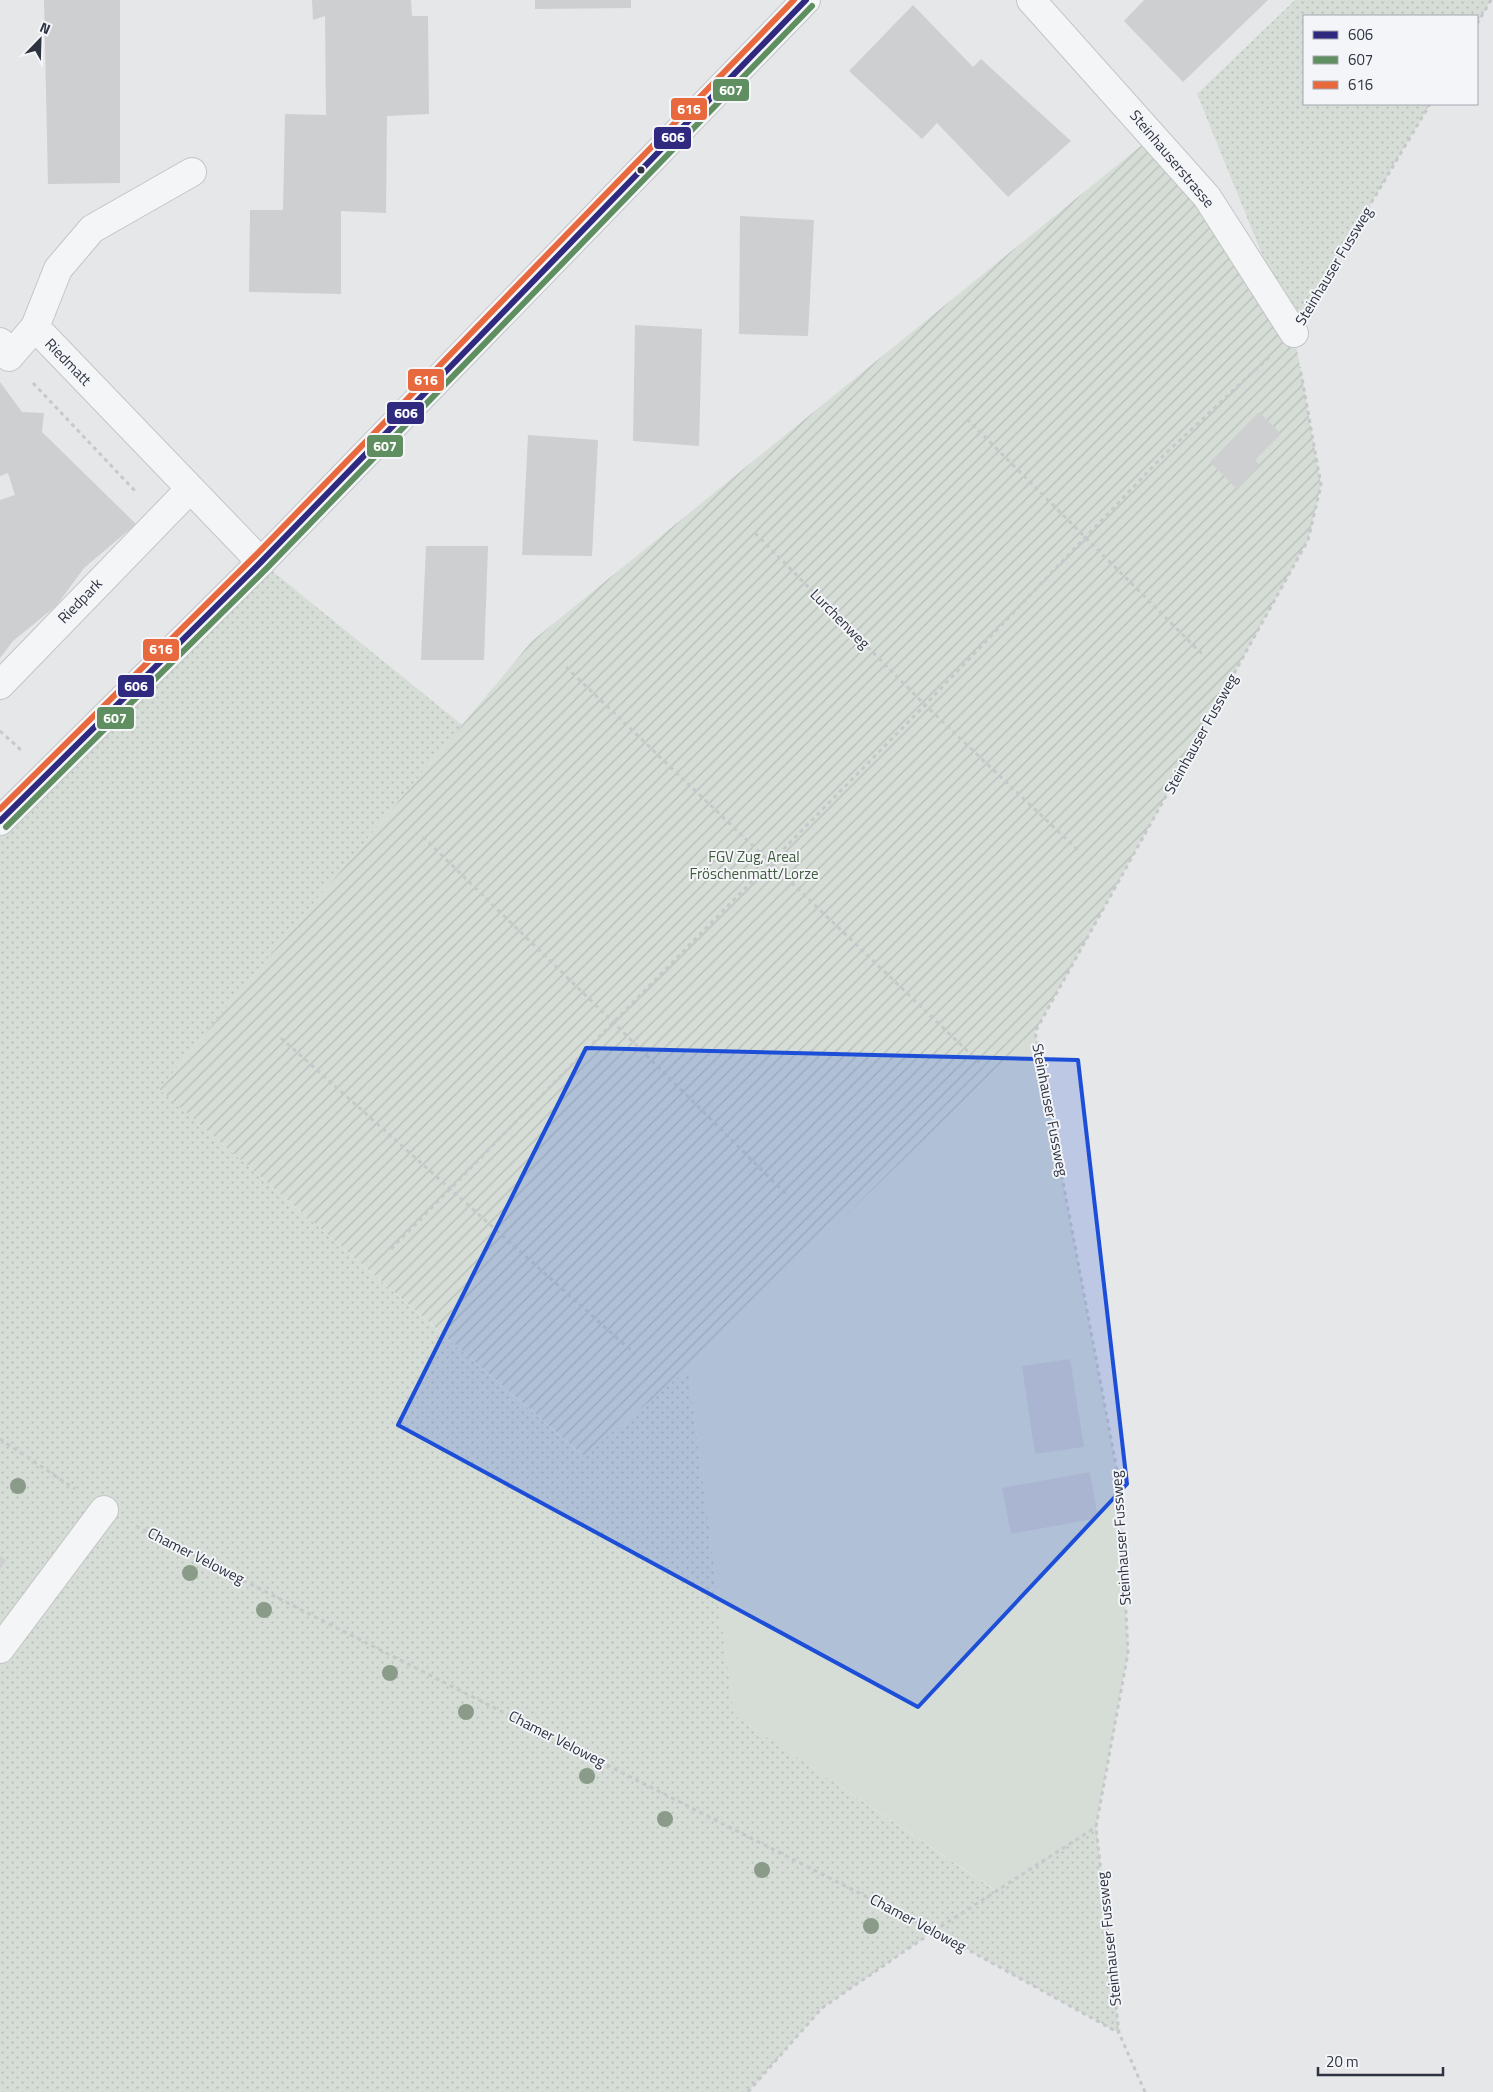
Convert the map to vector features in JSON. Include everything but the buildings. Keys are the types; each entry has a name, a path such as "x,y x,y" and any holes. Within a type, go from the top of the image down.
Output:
{"street":[{"path":"0,822 261,562 806,0"},
{"name":"Steinhauserstrasse","path":"1031,0 1207,197 1294,333"},
{"name":"Riedmatt","path":"192,172 92,229 58,269 36,327 261,562"},
{"path":"4,349 36,327"},
{"name":"Riedpark","path":"0,685 190,489"},
{"path":"0,1649 104,1510"}],"path":[{"path":"1478,22 1491,0"},
{"name":"Steinhauser Fussweg","path":"1145,2092 1119,2033 1096,1827 1128,1653 1120,1487 1035,1032 1308,540 1322,485 1294,333 1429,105"},
{"path":"391,1249 925,704 1164,455 1294,333"},
{"path":"4,349 160,518"},
{"path":"967,419 1204,656"},
{"name":"Lurchenweg","path":"755,533 925,704 1080,852"},
{"path":"566,667 980,1063"},
{"path":"423,837 788,1196"},
{"path":"281,1038 634,1353"},
{"name":"Chamer Veloweg","path":"0,1439 104,1510 934,1931 1119,2033"},
{"path":"748,2092 822,2008 934,1931 1096,1827"}],"highlighted area":[{"path":"586,1048 1078,1060 1127,1484 918,1707 398,1425"}],"green space":[{"path":"1295,0 1491,0 1478,22 1478,15 1303,15 1303,105 1429,105 1294,333 1197,94"},
{"name":"FGV Zug, Areal Fröschenmatt/Lorze","path":"1153,136 1294,333 1321,485 1308,540 1035,1032 688,1369 584,1456 159,1089 532,641"},
{"path":"261,562 462,725 159,1089 583,1456 688,1369 734,1715 996,1891 1096,1827 1119,2033 934,1931 822,2008 748,2092 0,2092 0,821"},
{"path":"1035,1032 1120,1487 1128,1653 1096,1827 997,1891 734,1715 688,1369"}],"transit line":[{"name":"616","path":"0,809 255,556 794,0"},
{"name":"606","path":"0,821 261,562 806,0"},
{"name":"607","path":"6,827 267,568 812,6"}]}
